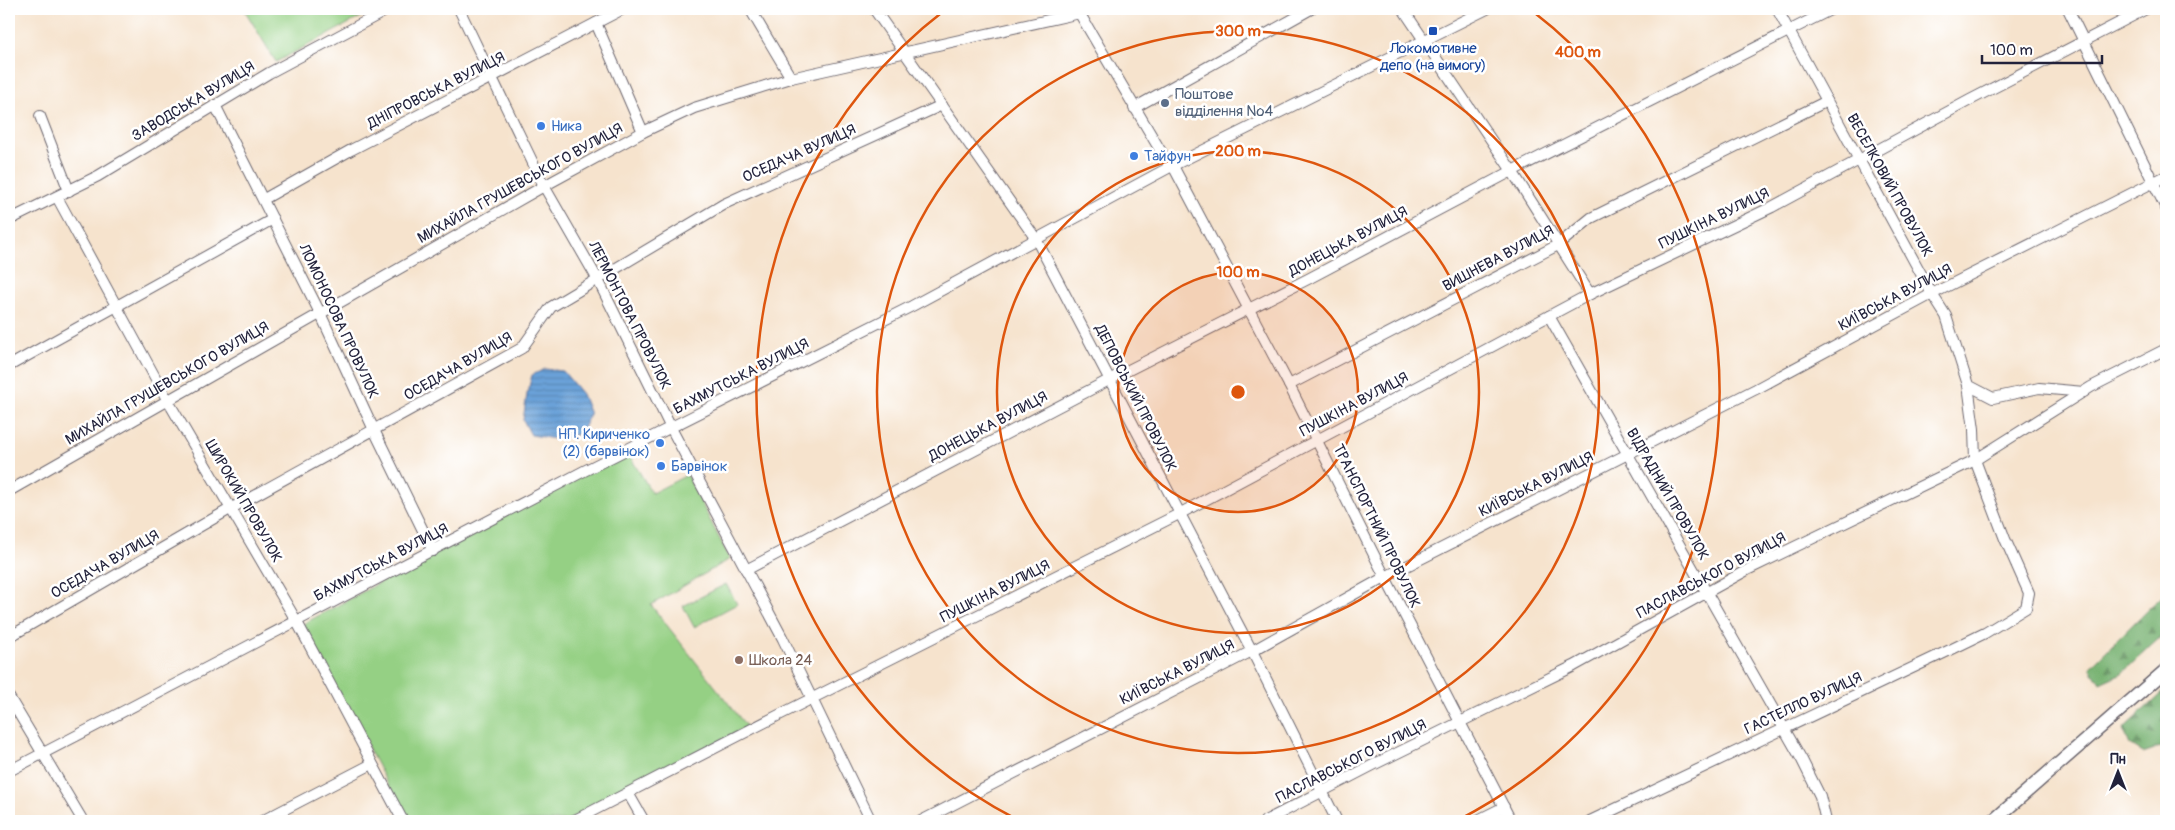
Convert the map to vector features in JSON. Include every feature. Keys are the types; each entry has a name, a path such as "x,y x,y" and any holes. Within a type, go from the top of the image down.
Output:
{"main road":[{"path":"1993,821 2166,670"}],"street":[{"name":"ЗАВОДСЬКА ВУЛИЦЯ","path":"13,218 98,176 269,73 389,9"},
{"name":"ЛЕРМОНТОВА ПРОВУЛОК","path":"459,9 544,186 598,280 672,428 783,639 871,821"},
{"name":"ДНІПРОВСЬКА ВУЛИЦЯ","path":"264,198 351,150 492,79 622,9"},
{"path":"750,9 791,78"},
{"name":"ДЕПОВСЬКИЙ ПРОВУЛОК","path":"874,9 1036,239 1252,651 1337,821"},
{"path":"1134,108 1311,9"},
{"path":"1403,9 1512,171 1590,294"},
{"name":"БАХМУТСЬКА ВУЛИЦЯ","path":"9,771 433,552 584,471 912,306 1171,166 1487,9"},
{"name":"ВЕСЕЛКОВИЙ ПРОВУЛОК","path":"1777,9 1932,294 1946,316 1968,385 1974,429 1975,460 2005,539 2029,593 2026,608"},
{"name":"ДОНЕЦЬКА ВУЛИЦЯ","path":"746,570 1512,171 1832,9"},
{"path":"2068,9 2085,40 2166,208"},
{"name":"ПУШКІНА ВУЛИЦЯ","path":"573,821 1179,514 1590,294 1772,208 1859,160 2146,9"},
{"name":"МИХАЙЛА ГРУШЕВСЬКОГО ВУЛИЦЯ","path":"9,491 544,186 643,132 694,108 791,78 1082,10"},
{"name":"ТРАНСПОРТНИЙ ПРОВУЛОК","path":"1082,10 1134,108 1171,166 1249,309 1511,821"},
{"path":"596,23 643,132"},
{"name":"ВИШНЕВА ВУЛИЦЯ","path":"1289,385 1558,245 1591,218 1827,101"},
{"name":"ЛОМОНОСОВА ПРОВУЛОК","path":"215,105 264,198 433,552"},
{"name":"ОСЕДАЧА ВУЛИЦЯ","path":"9,638 230,509 522,348 551,307 724,204 942,105"},
{"path":"40,116 69,190"},
{"name":"КИЇВСЬКА ВУЛИЦЯ","path":"921,821 1252,651 1385,577 1628,455 1756,389 1932,294 2166,176"},
{"name":"ШИРОКИЙ ПРОВУЛОК","path":"57,197 168,401 297,622 403,821"},
{"path":"9,366 273,219"},
{"name":"ВІДРАДНИЙ ПРОВУЛОК","path":"1549,316 1784,728 1820,796 1826,821"},
{"name":"ПАСЛАВСЬКОГО ВУЛИЦЯ","path":"1265,821 1574,666 1708,594 1749,569 1975,460 2084,392 2166,349"},
{"path":"1968,385 1993,398 2039,388 2084,392"},
{"name":"ГАСТЕЛЛО ВУЛИЦЯ","path":"1590,821 1950,650 1984,633 2026,608"},
{"path":"9,697 83,821"},
{"path":"262,821 372,764"},
{"path":"628,793 644,821"},
{"path":"1476,821 1504,807"}],"green space":[{"path":"244,9 358,9 363,16 276,62"},
{"path":"626,450 652,493 687,475 730,559 651,605 747,727 566,821 407,821 303,624"},
{"path":"726,584 737,604 694,627 683,606"},
{"path":"2166,593 2166,632 2122,673 2100,683 2090,667"},
{"path":"2166,689 2166,751 2160,747 2143,753 2130,745 2123,729"}],"water":[{"path":"545,369 563,371 582,394 590,414 580,434 555,439 531,435 523,420 527,394 532,375"}],"place":[{"name":"Локомотивне депо (на вимогу)","path":"1433,31"},
{"name":"Поштове відділення №4","path":"1165,103"},
{"name":"Ника","path":"541,126"},
{"name":"Тайфун","path":"1134,156"},
{"name":"НП. Кириченко (2) (барвінок)","path":"660,443"},
{"name":"Барвінок","path":"661,466"},
{"name":"Школа 24","path":"739,660"}]}
